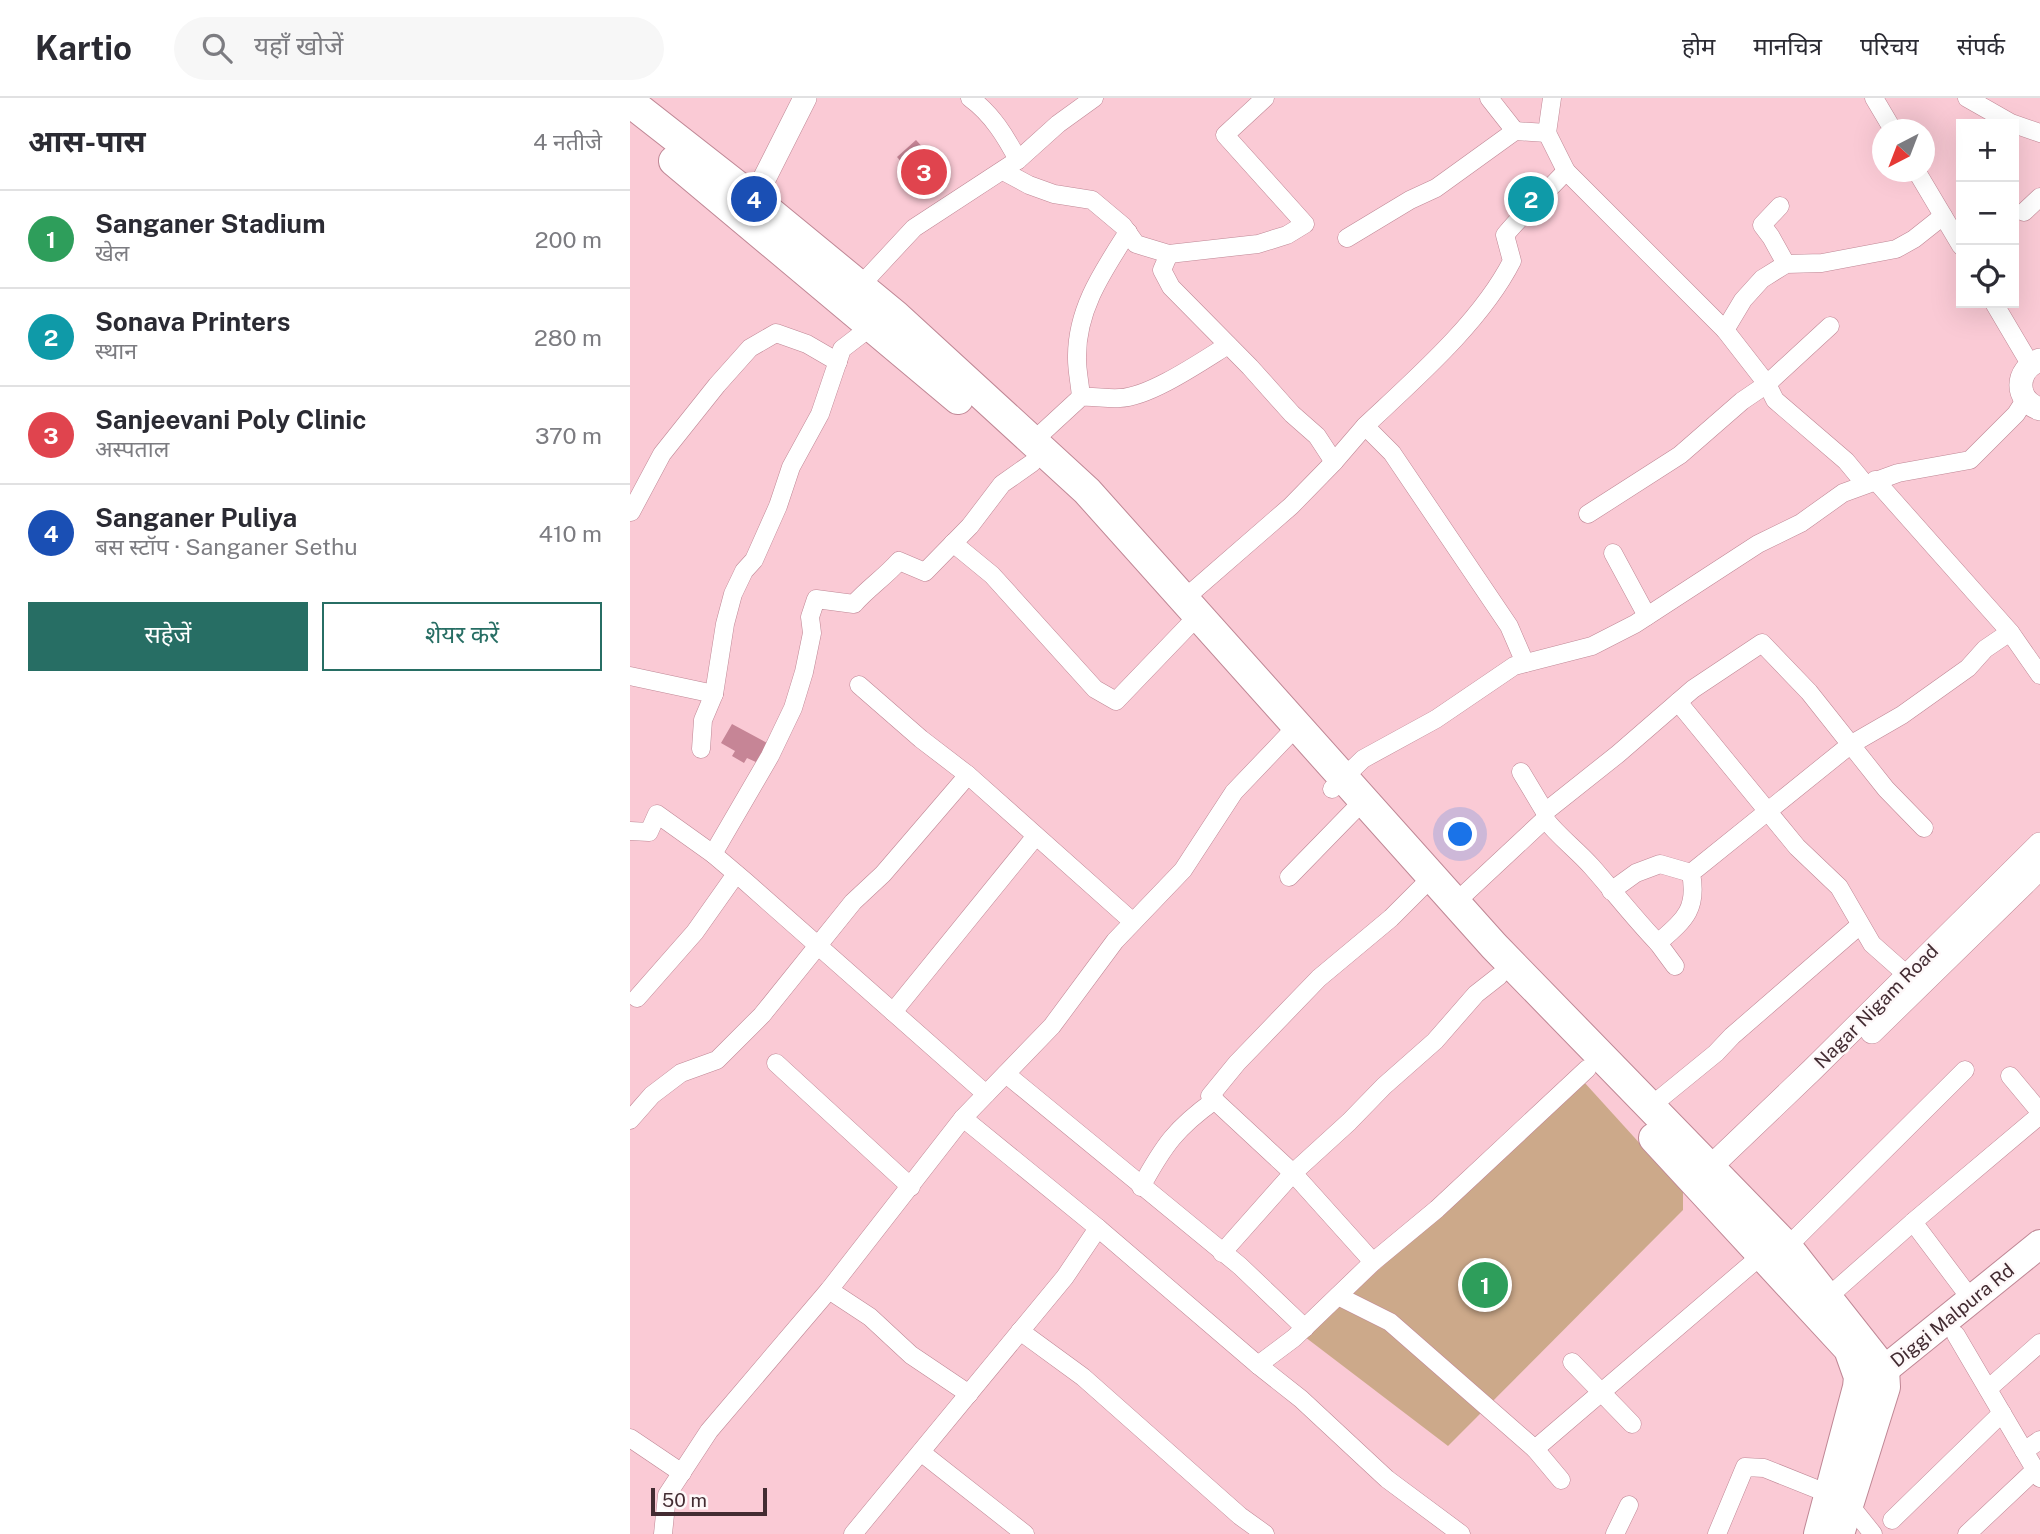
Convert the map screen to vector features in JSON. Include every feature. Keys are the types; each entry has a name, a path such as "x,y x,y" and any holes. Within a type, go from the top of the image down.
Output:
{"highway":[{"path":"630,102 750,210 872,326 1087,491 1186,612 1426,883 1499,976 1587,1069 1708,1179 1775,1251 1871,1380"},
{"path":"630,125 860,286 895,315 1032,449"},
{"path":"1426,883 1455,903 1651,1106 1708,1179"},
{"path":"1775,1251 1828,1297 1871,1380 1839,1499 1819,1534"},
{"path":"1839,1499 1839,1534"}],"main road":[{"name":"Diggi Malpura Rd","path":"1871,1380 2040,1244"},
{"name":"Diggi Malpura Rd","path":"1871,1380 1956,1335 2040,1267"}],"street":[{"path":"750,210 805,98"},
{"path":"970,98 980,105 1004,133 1018,160"},
{"path":"860,286 914,228 946,205 1003,171 1058,124 1094,98"},
{"path":"1003,171 1028,185 1054,194 1092,200 1123,226 1136,244 1169,254 1258,244 1287,234 1305,224 1225,135 1265,98"},
{"path":"1489,98 1515,131"},
{"path":"1552,98 1546,133 1566,170 1725,330 1767,384 1775,400 1870,482 2010,632 2040,675"},
{"path":"1874,98 1886,119"},
{"path":"1967,98 2011,123 2040,133"},
{"path":"1347,238 1410,200 1436,188 1515,131 1546,133"},
{"path":"953,544 992,575 1095,688 1116,701 1186,612 1476,313 1505,275 1512,261 1505,235 1566,170"},
{"path":"1923,182 1960,245"},
{"path":"2024,212 2040,197"},
{"path":"1780,206 1762,225 1772,237 1786,264"},
{"path":"1725,330 1743,300 1762,279 1786,264 1822,263 1896,249 1914,239 1943,216"},
{"path":"1082,397 1077,358 1083,313 1100,275 1128,232"},
{"path":"1169,254 1161,270 1171,287 1292,414 1317,436 1334,462"},
{"path":"1289,877 1348,795 1363,759 1436,719 1514,666 1592,646 1647,616 1758,544 1801,523 1843,493 1898,473 1970,460 2016,414 2033,405 2021,391 2020,381 2024,372 2035,362 1997,308"},
{"path":"701,749 703,720 714,694 733,594 744,571 754,560 778,506 791,467 820,414 842,349 872,326"},
{"path":"1588,514 1680,454 1767,384 1830,326"},
{"path":"631,512 662,454 750,348 776,333 807,344 838,362"},
{"path":"713,854 770,756 793,708 804,672 812,633 810,617 816,599 854,604 871,584 886,575 899,561 925,572 970,526 1032,449 1082,397 1122,398 1146,391 1186,371 1228,345"},
{"path":"1365,426 1392,453 1509,626 1525,663"},
{"path":"1613,553 1647,616"},
{"path":"1691,873 1850,745 1913,707 1968,668 1985,649 2010,632"},
{"path":"1455,903 1545,815 1693,689 1762,643 1809,691 1886,789 1924,828"},
{"path":"630,676 714,694"},
{"path":"859,685 1007,808 1035,837 1133,922"},
{"path":"1678,702 1797,847 1839,887 1872,944 1907,975"},
{"path":"648,1534 664,1527 667,1495 709,1431 829,1290 963,1118 1052,1026 1115,941 1183,870 1234,792 1292,732"},
{"path":"1521,772 1560,838 1590,865 1675,966"},
{"path":"630,1119 652,1095 681,1073 717,1060 762,1015 853,902 883,874 968,775"},
{"path":"630,831 649,832 657,814 713,854 986,1094"},
{"path":"893,1012 1035,837"},
{"name":"Nagar Nigam Road","path":"1708,1179 1907,975 2040,844"},
{"path":"1611,891 1636,873 1660,864 1691,873"},
{"name":"Nagar Nigam Road","path":"1708,1179 1946,962 2040,868"},
{"path":"1658,943 1684,920 1695,893 1691,873"},
{"path":"637,998 695,932 736,874"},
{"path":"1373,1262 1293,1173 1210,1096 1237,1063 1319,978 1391,918 1426,883"},
{"path":"1651,1106 1716,1053 1860,925"},
{"path":"1222,1253 1293,1173 1435,1041 1476,994 1499,976"},
{"path":"776,1063 911,1187"},
{"path":"1258,1365 1305,1328 1373,1262 1437,1209 1587,1069"},
{"path":"1535,1450 1775,1251 1965,1070"},
{"path":"1006,1073 1240,1266 1305,1328"},
{"path":"1828,1297 2040,1113 2010,1076"},
{"path":"1141,1187 1163,1147 1187,1120 1215,1100"},
{"path":"963,1118 1301,1399 1387,1479 1461,1534"},
{"path":"1913,1222 1971,1299"},
{"path":"853,1534 1065,1277 1098,1228"},
{"path":"829,1290 870,1317 911,1354 969,1394"},
{"path":"1338,1296 1390,1322 1535,1450 1561,1480"},
{"path":"1020,1331 1083,1377 1240,1516 1265,1534"},
{"path":"1956,1335 2038,1474 1967,1534"},
{"path":"1988,1389 2040,1343"},
{"path":"1572,1362 1632,1424"},
{"path":"1892,1520 2002,1413"},
{"path":"630,1438 681,1473"},
{"path":"2024,1451 2040,1440"},
{"path":"922,1453 1025,1534"},
{"path":"1717,1534 1745,1467 1764,1468 1839,1499 1873,1534"},
{"path":"1615,1534 1629,1505"}],"shaded area":[{"path":"1584,1082 1683,1191 1683,1210 1448,1446 1305,1337"}],"building":[{"path":"916,140 945,172 926,190 897,157"},
{"path":"732,724 769,744 758,763 747,758 744,763 732,756 735,751 721,743"}],"place":[{"name":"Sanjeevani Poly Clinic","path":"924,172"},
{"name":"Sanganer Puliya","path":"754,199"},
{"name":"Sonava Printers","path":"1531,199"},
{"name":"Sanganer Stadium","path":"1485,1285"}]}
